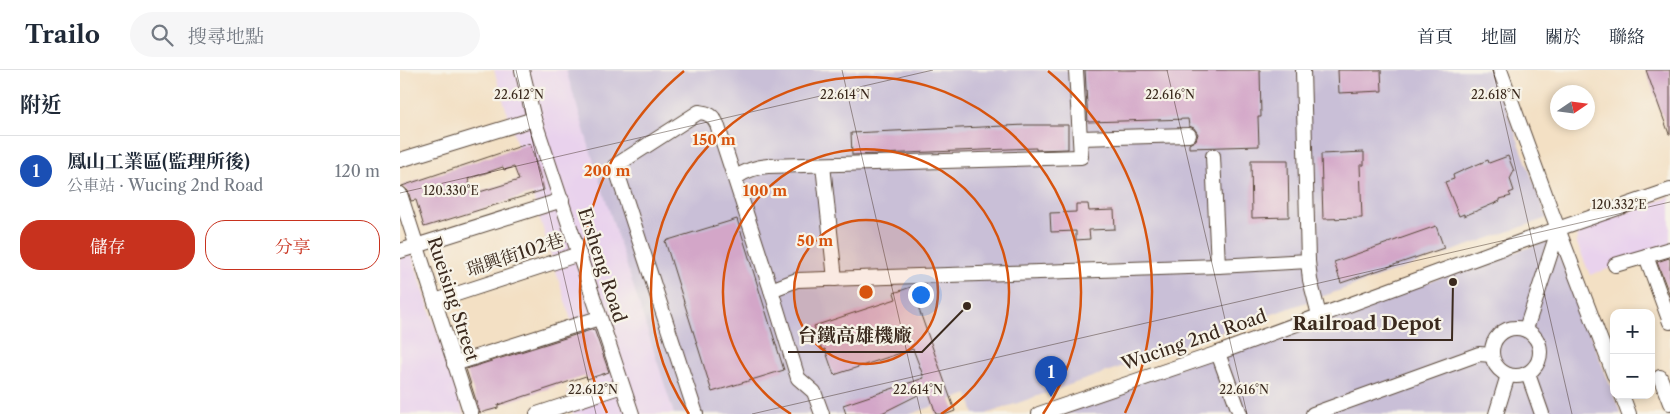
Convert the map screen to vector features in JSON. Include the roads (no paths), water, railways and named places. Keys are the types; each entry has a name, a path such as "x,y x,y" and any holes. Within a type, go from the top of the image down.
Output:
{"street":[{"name":"Ersheng Road","path":"522,70 534,119 632,414"},
{"path":"735,178 744,171 756,167 1081,157 1076,70"},
{"path":"1303,70 1308,261 1310,280 1319,315"},
{"path":"1500,70 1610,363"},
{"path":"696,414 615,166 699,112 713,116 717,124 798,378 814,392 822,414"},
{"path":"400,160 534,119"},
{"path":"1080,138 1189,135"},
{"path":"1213,156 1218,266"},
{"path":"823,165 835,279"},
{"name":"Wucing 2nd Road","path":"1039,414 1218,353 1559,228 1670,190"},
{"name":"Rueising Street","path":"400,194 471,414"},
{"path":"400,251 562,200"},
{"path":"1526,329 1559,228"},
{"path":"1615,265 1670,249"},
{"name":"瑞興街102巷","path":"435,301 579,254"},
{"path":"1646,256 1670,322"},
{"path":"771,290 797,280 1218,266 1308,261"},
{"path":"454,364 599,318"},
{"path":"1516,328 1526,329 1540,344 1541,352 1538,363 1528,374 1508,376 1500,371 1494,363 1492,355 1493,345 1498,336 1504,331 1516,328"},
{"path":"1218,353 1240,414"},
{"path":"1313,414 1479,354 1492,355"},
{"path":"1528,374 1542,414"},
{"path":"1496,414 1508,376"},
{"path":"1660,377 1670,404"},
{"path":"537,414 622,386"},
{"path":"1623,399 1628,414"}],"place":[{"name":"Railroad Depot","path":"1453,282"},
{"name":"台鐵高雄機廠","path":"967,306"},
{"name":"鳳山工業區(監理所後)","path":"1051,397"}]}
